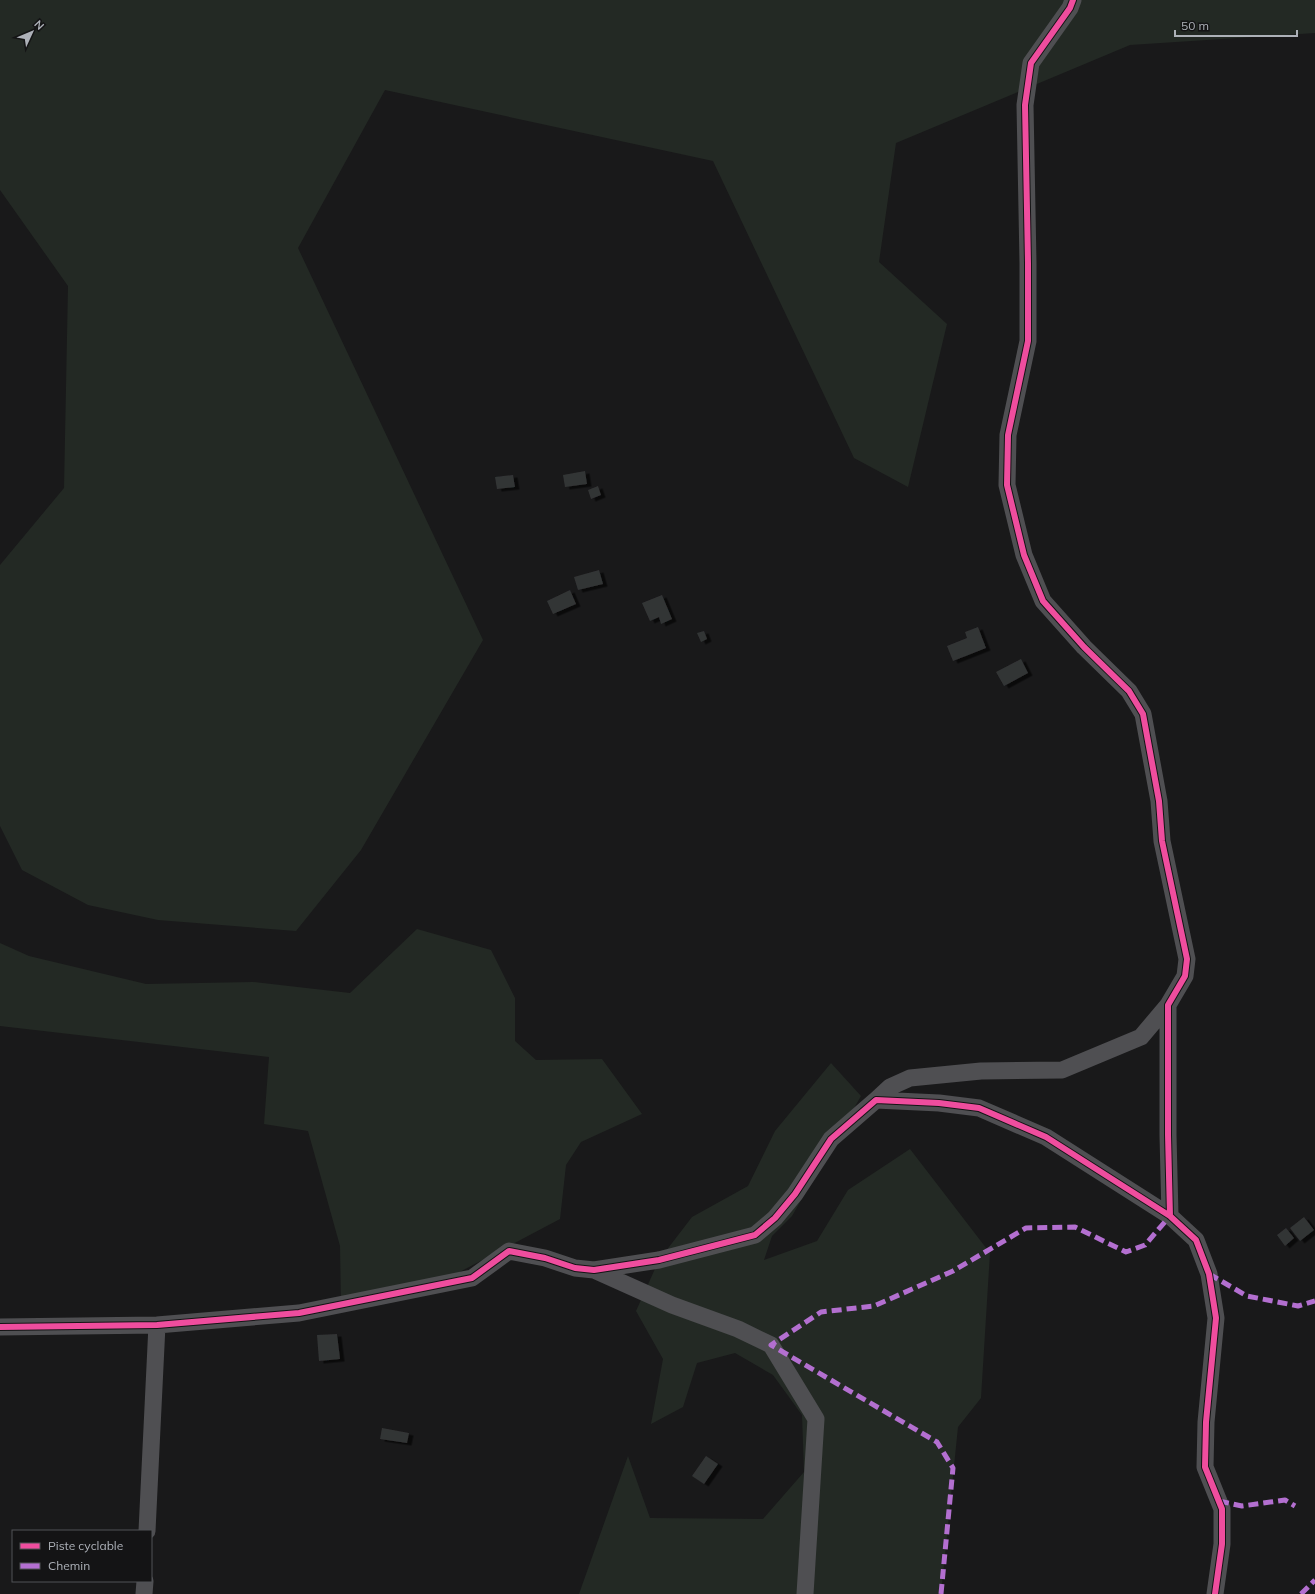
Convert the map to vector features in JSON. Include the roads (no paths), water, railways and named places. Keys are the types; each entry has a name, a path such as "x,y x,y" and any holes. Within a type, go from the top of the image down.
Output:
{"street":[{"path":"0,1327 157,1325 299,1313 472,1278 509,1251 545,1258 576,1268 594,1270 659,1260 755,1235 775,1218 795,1194 831,1139 890,1087 910,1078 981,1071 1062,1070 1141,1037 1168,1004 1185,976 1187,959 1162,841 1159,801 1143,714 1129,691 1084,646 1043,601 1024,555 1007,485 1008,435 1028,341 1025,105 1031,63 1070,8 1073,0"},
{"path":"1168,1004 1168,1135 1170,1216"},
{"path":"876,1100 939,1103 979,1108 1046,1137 1170,1216 1196,1240 1209,1274 1216,1318 1206,1422 1205,1467 1222,1509 1222,1544 1215,1594"},
{"path":"594,1270 672,1305 738,1329 771,1345 816,1419 805,1594"},
{"path":"147,1530 157,1325"},
{"path":"144,1594 145,1582"}]}
